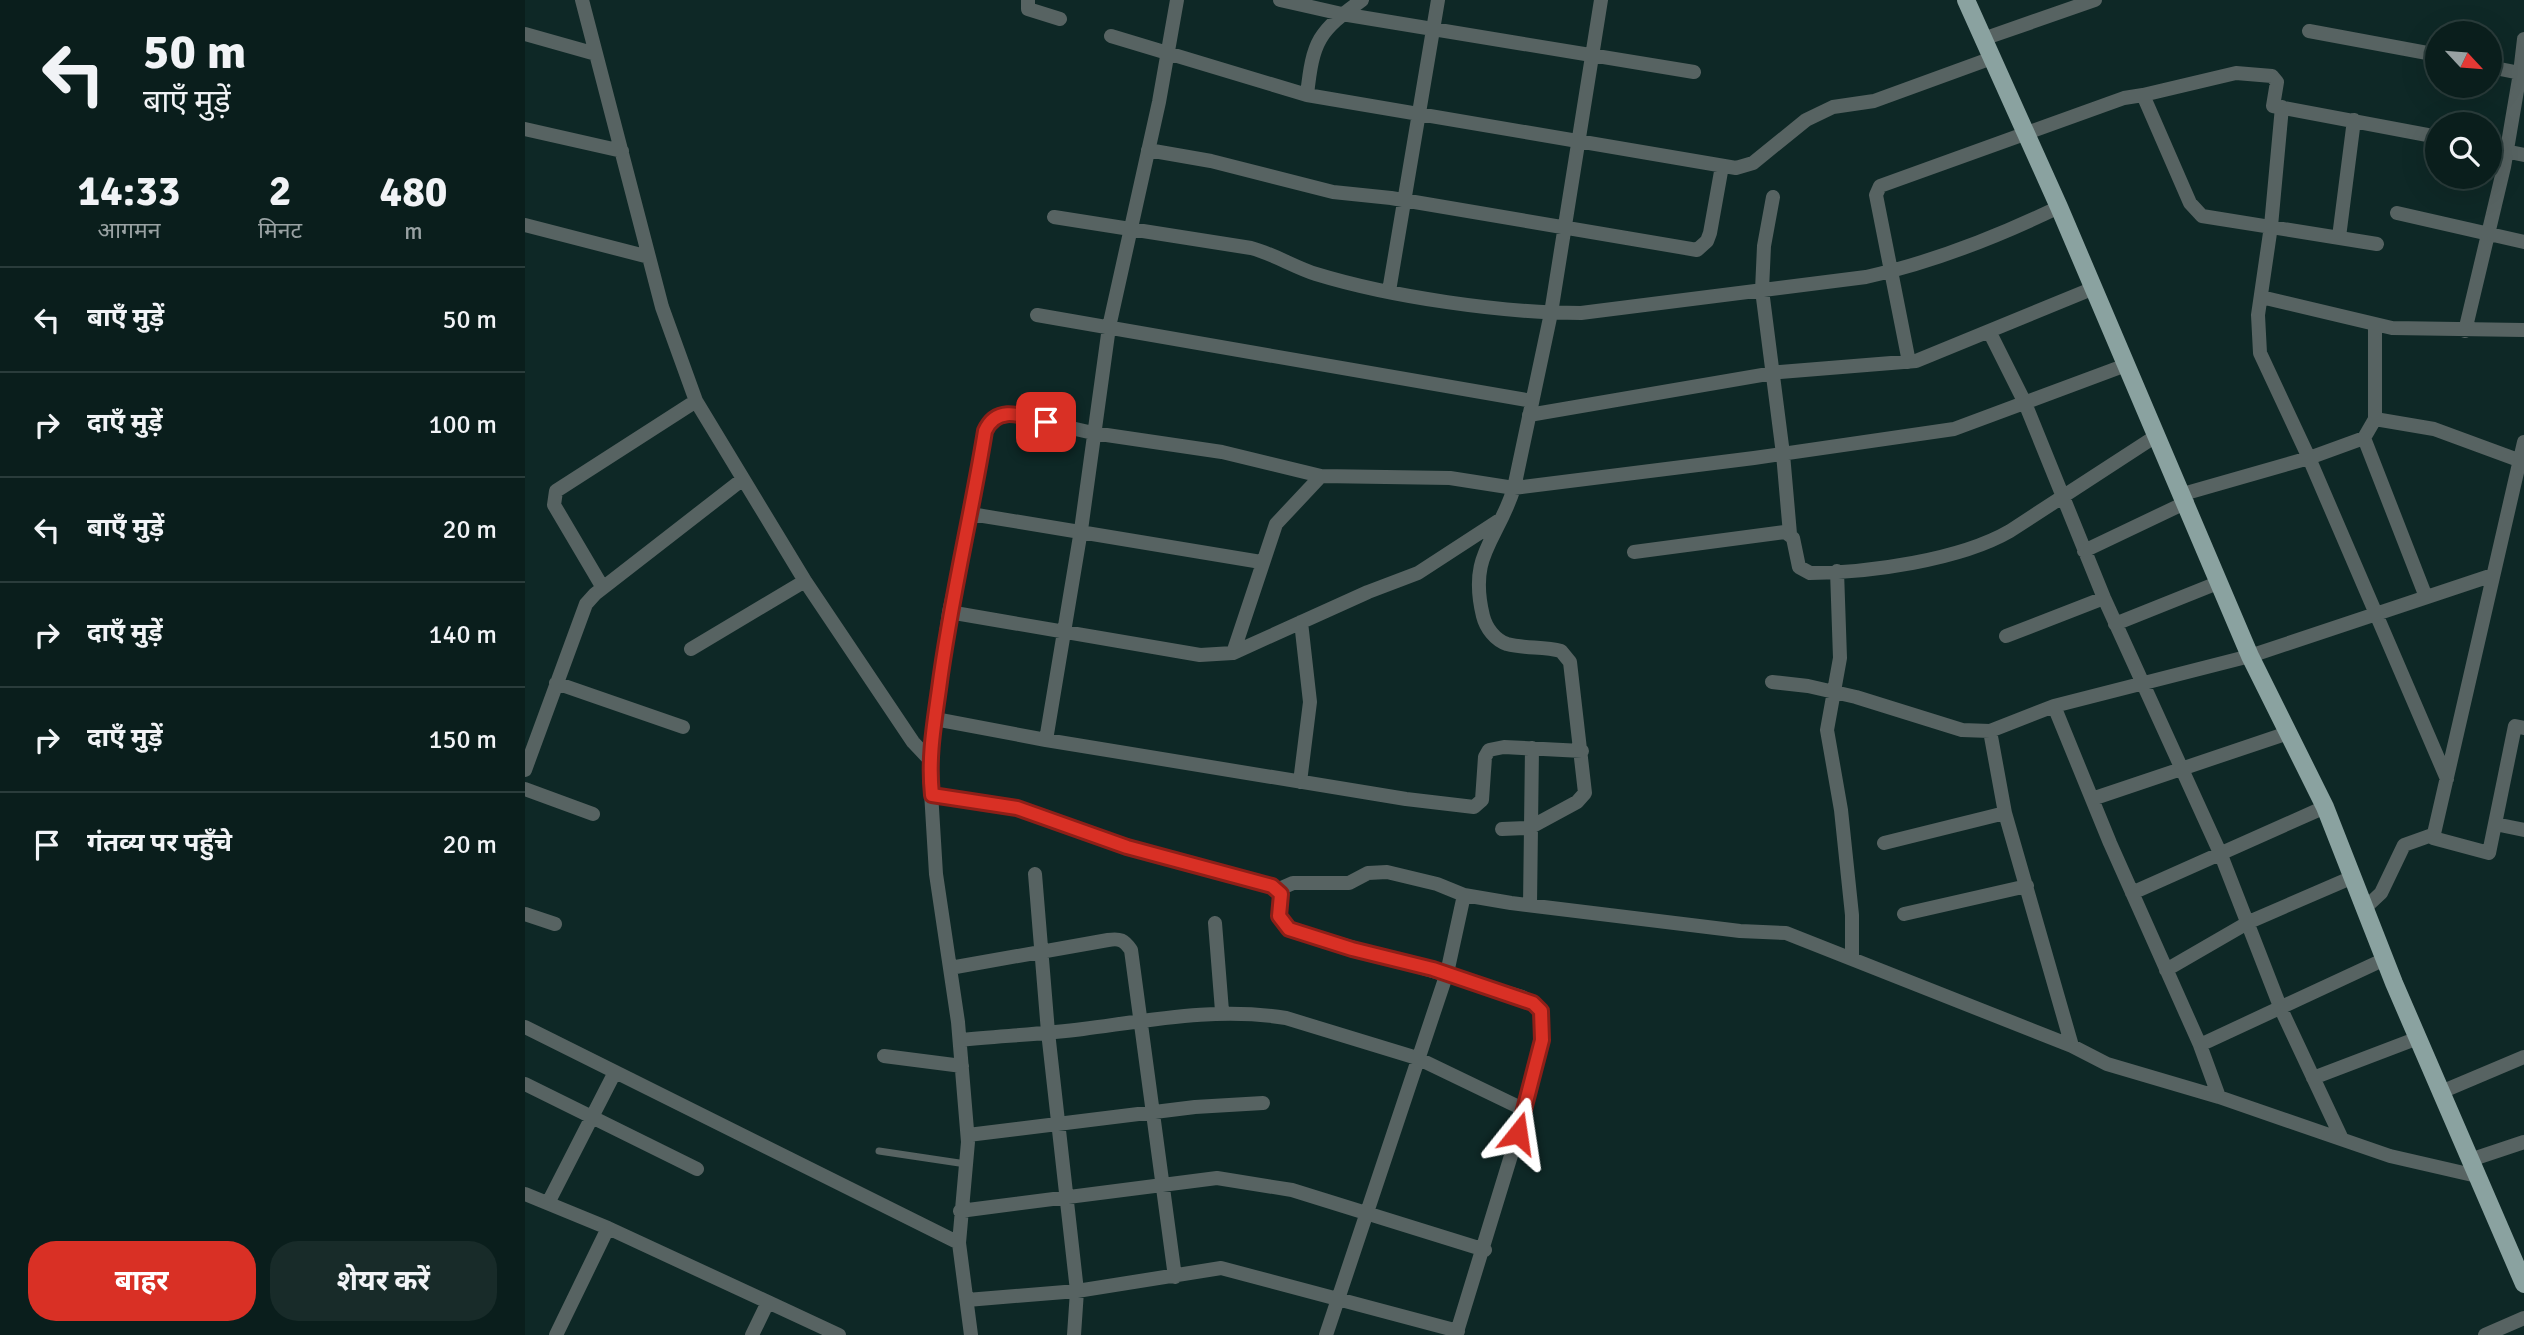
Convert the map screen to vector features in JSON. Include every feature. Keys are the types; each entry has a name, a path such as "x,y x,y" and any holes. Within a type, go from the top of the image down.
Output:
{"main road":[{"path":"1966,0 2185,498 2250,656 2325,807 2385,959 2524,1284"}],"street":[{"path":"582,0 662,307 696,401 805,581 913,742 929,759"},
{"path":"1028,0 1028,9 1060,19"},
{"path":"1045,740 1081,530 1109,327 1148,150 1177,0"},
{"path":"1280,0 1342,15 1694,72"},
{"path":"1307,95 1319,37 1362,0"},
{"path":"1389,291 1416,115 1438,0"},
{"path":"1502,829 1529,828 1583,798 1586,786 1570,662 1566,655 1555,649 1506,644 1494,635 1485,621 1478,592 1479,568 1486,546 1502,519 1514,488 1552,313 1563,227 1594,55 1601,0"},
{"path":"1983,39 2095,0"},
{"path":"2309,31 2425,53"},
{"path":"525,34 596,54"},
{"path":"1111,36 1307,95 1736,168 1753,163 1806,120 1833,107 1874,101 1992,58"},
{"path":"2465,331 2507,151 2522,74 2524,39"},
{"path":"2503,70 2522,74"},
{"path":"1909,362 1877,195 1880,186 2124,98 2235,74 2275,78 2273,106 2425,134"},
{"path":"2143,95 2195,211 2208,217 2377,244"},
{"path":"2282,107 2257,339 2260,353 2309,458 2447,779"},
{"path":"2339,237 2354,120"},
{"path":"525,129 621,151"},
{"path":"1148,150 1210,161 1333,192 1404,200 1697,250 1707,241 1710,233 1722,166"},
{"path":"2502,150 2524,155"},
{"path":"1773,197 1765,246 1762,290 1783,454 1790,534 1799,567 1803,570 1837,571 1898,564 1973,550 1989,544 2157,436"},
{"path":"1054,217 1251,248 1273,254 1311,273 1389,291 1552,313 1632,309 1893,271 1997,237 2059,207"},
{"path":"2397,213 2524,243"},
{"path":"525,225 649,257"},
{"path":"1037,315 1531,408 1771,374 1909,362 2094,288"},
{"path":"2261,297 2375,325 2465,331 2524,331"},
{"path":"2084,551 2185,498 2364,438 2375,419 2375,325"},
{"path":"1989,331 2025,403 2115,624 2221,855 2281,1009 2341,1137"},
{"path":"971,1335 959,1243 968,1135 960,1040 936,874 929,759 949,612 971,514 985,431 990,420 998,415 1010,414 1093,433 1222,452 1321,476 1450,478 1514,488 1954,429 2126,365"},
{"path":"603,588 554,505 556,491 696,401"},
{"path":"2375,419 2434,429 2521,461"},
{"path":"2364,438 2426,597"},
{"path":"2432,835 2524,442"},
{"path":"1233,653 1261,562 1276,524 1321,476"},
{"path":"525,770 580,614 603,588 743,479"},
{"path":"971,514 1081,530 1261,562"},
{"path":"949,612 1200,655 1233,653 1418,573 1502,519"},
{"path":"1634,552 1785,532 1790,534"},
{"path":"1837,571 1840,658 1827,730 1841,810 1852,915 1852,959"},
{"path":"1772,682 1832,692 1962,730 1990,731 2054,706 2250,656 2493,575"},
{"path":"691,649 805,581"},
{"path":"2115,624 2220,582"},
{"path":"2006,636 2104,598"},
{"path":"1300,782 1310,702 1301,622"},
{"path":"556,683 683,727"},
{"path":"2054,706 2132,893 2200,1045 2219,1097"},
{"path":"935,719 1300,782 1474,807 1482,800 1485,757 1489,750 1504,747 1582,751"},
{"path":"2432,835 2433,838 2489,853 2515,726 2524,728"},
{"path":"1990,731 2005,813 2072,1046"},
{"path":"2092,799 2288,733"},
{"path":"1530,905 1532,748"},
{"path":"525,789 593,814"},
{"path":"932,795 1017,808 1127,847 1277,890 1281,894 1279,916 1289,929 1522,997 1541,1011 1542,1040 1525,1110 1485,1250 1457,1333 1221,1268 1077,1291 967,1300"},
{"path":"2132,893 2325,807"},
{"path":"1884,843 2005,813"},
{"path":"2495,824 2524,830"},
{"path":"2365,908 2381,893 2404,845 2432,835"},
{"path":"1277,890 1293,883 1349,883 1369,873 1387,872 1437,884 1464,895 1740,931 1786,933 2072,1046 2106,1064 2219,1097 2390,1156 2474,1168 2524,1142"},
{"path":"1035,874 1048,1032 1077,1291 1074,1335"},
{"path":"2166,970 2249,922 2353,877"},
{"path":"1904,914 2027,886"},
{"path":"1325,1335 1447,973 1464,895"},
{"path":"525,914 555,924"},
{"path":"1215,923 1222,1012"},
{"path":"950,968 1118,938 1126,942 1131,950 1175,1277"},
{"path":"2200,1045 2385,959"},
{"path":"960,1040 1222,1012 1286,1018 1417,1058 1525,1110"},
{"path":"525,1027 959,1243"},
{"path":"2313,1078 2418,1038"},
{"path":"884,1056 962,1066"},
{"path":"2441,1091 2524,1057"},
{"path":"548,1203 615,1072"},
{"path":"525,1084 697,1169"},
{"path":"968,1135 1152,1112 1263,1102"},
{"path":"960,1211 1217,1178 1292,1190 1485,1250"},
{"path":"525,1194 608,1228 839,1335"},
{"path":"563,1333 608,1228"},
{"path":"752,1335 768,1303"},
{"path":"2485,1335 2524,1318"}],"lane":[{"path":"879,1151 966,1164"}],"route":[{"path":"1046,422 1010,414 998,415 990,420 985,431 971,514 949,612 929,759 932,795 1017,808 1127,847 1272,886 1281,894 1279,916 1289,929 1352,949 1433,969 1522,997 1533,1003 1541,1011 1542,1040 1518,1133"}]}
